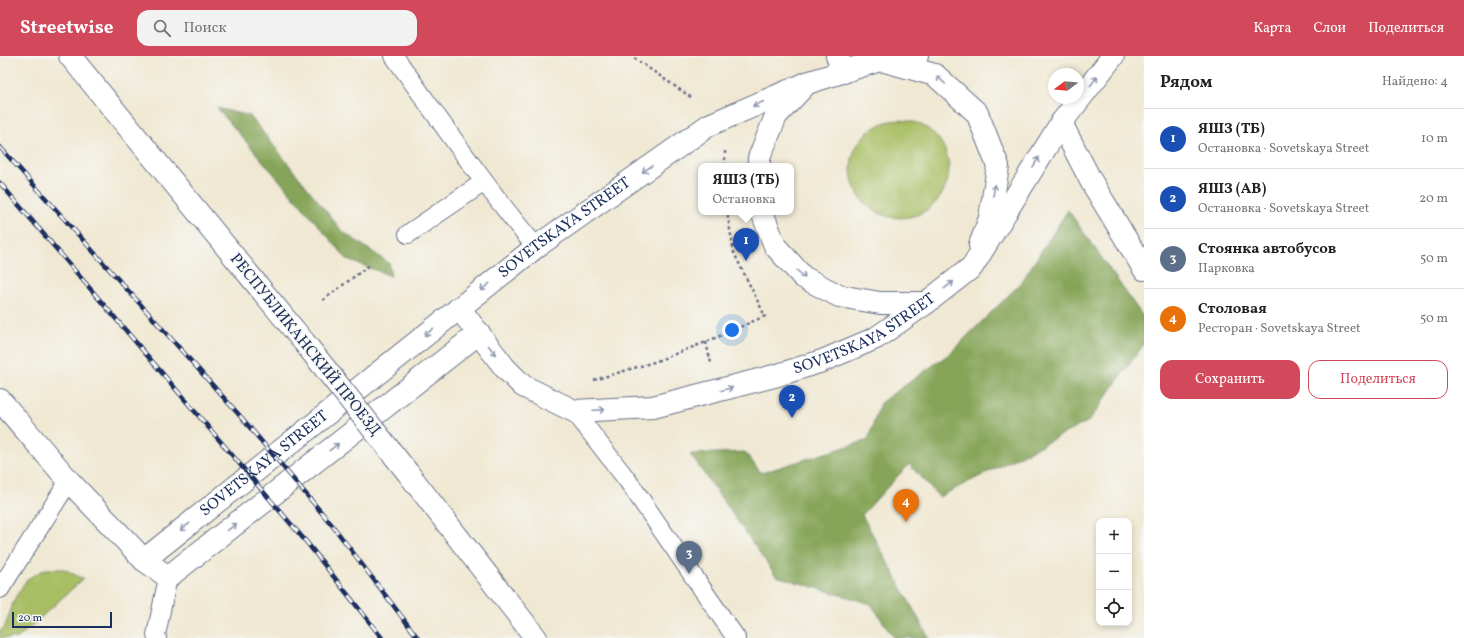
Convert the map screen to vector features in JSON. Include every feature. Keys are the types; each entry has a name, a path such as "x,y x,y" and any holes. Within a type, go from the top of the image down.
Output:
{"street":[{"name":"РЕСПУБЛИКАНСКИЙ ПРОЕЗД","path":"70,56 304,342 536,638"},
{"name":"SOVETSKAYA STREET","path":"144,560 536,247 709,126 807,83 840,64 917,56"},
{"name":"SOVETSKAYA STREET","path":"459,308 479,332 505,368 523,386 574,411 652,407 778,375 822,361 876,338 926,303 972,267 1061,123 1113,56"},
{"path":"880,60 935,75 977,113 998,166 990,218 972,267"},
{"path":"758,163 776,116 807,83"},
{"path":"1061,123 1091,181 1144,269"},
{"path":"763,215 774,246 802,277 839,296 880,303 926,303"},
{"name":"SOVETSKAYA STREET","path":"168,577 479,332"},
{"path":"0,400 69,481 144,560 168,577"}],"lane":[{"path":"394,56 484,182 536,247"},
{"path":"408,234 484,182"},
{"path":"574,411 628,481 736,638"},
{"path":"0,588 69,481"},
{"path":"157,638 156,635 168,577"}],"path":[{"path":"634,58 692,98"},
{"path":"725,150 725,163"},
{"path":"591,381 654,362 706,342 765,316 734,253 728,215"},
{"path":"323,300 371,264"},
{"path":"706,342 713,369"}],"green space":[{"path":"217,108 250,116 342,231 389,263 391,276 348,260"},
{"path":"900,120 919,123 935,134 946,150 949,169 946,188 935,204 919,215 900,218 881,215 865,204 854,188 851,169 854,150 865,134 881,123"},
{"path":"1068,210 1144,318 1144,344 1089,421 939,497 909,464 862,515 929,638 894,638 871,604 776,576 690,454 745,452 761,473 868,440 880,403 949,354 1020,284"},
{"path":"45,569 64,569 83,579 18,638 0,638 0,631 5,626 14,600 27,579"}],"railway":[{"path":"0,147 241,417 332,525 418,638"},
{"path":"0,183 308,544 382,638"}],"place":[{"name":"ЯШЗ (ТБ)","path":"746,261"},
{"name":"ЯШЗ (АВ)","path":"792,418"},
{"name":"Столовая","path":"906,522"},
{"name":"Стоянка автобусов","path":"689,574"}]}
